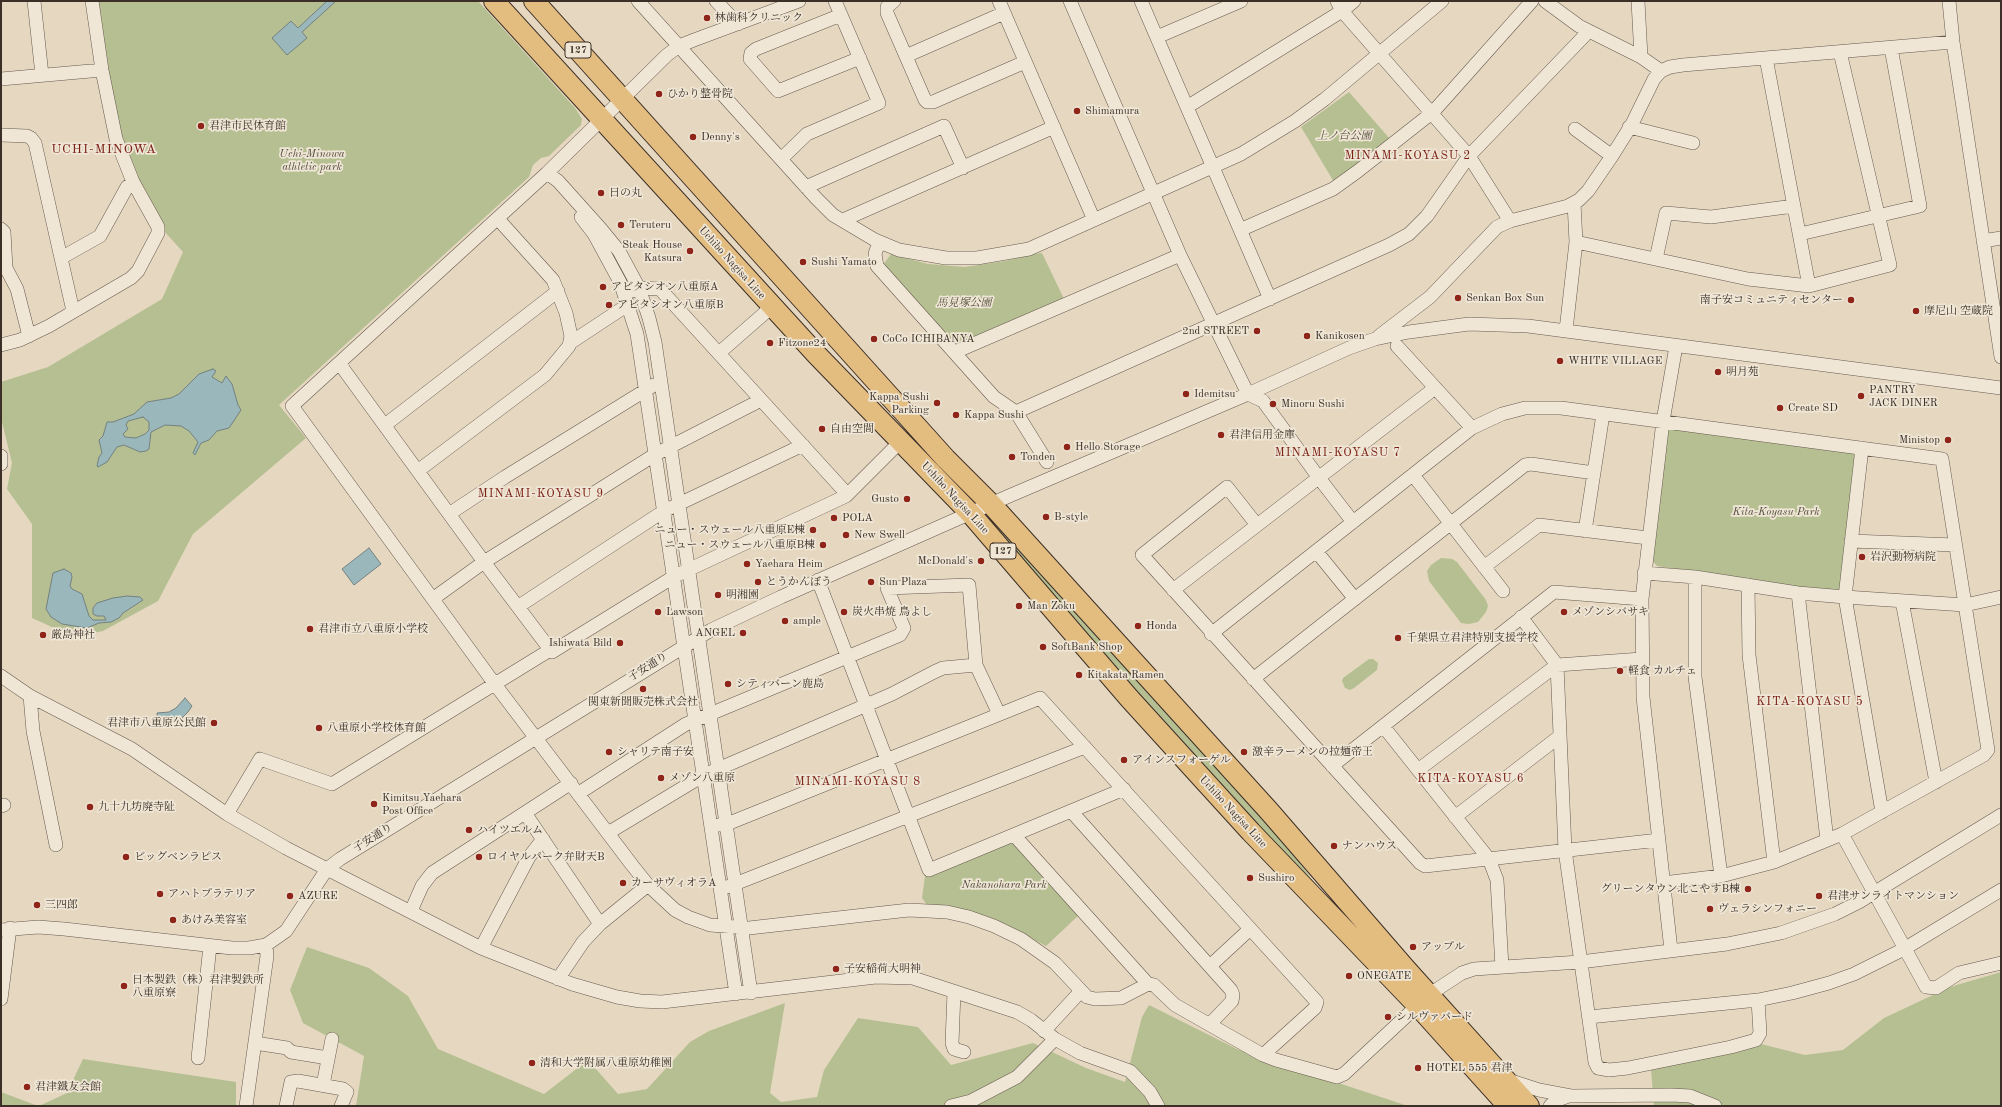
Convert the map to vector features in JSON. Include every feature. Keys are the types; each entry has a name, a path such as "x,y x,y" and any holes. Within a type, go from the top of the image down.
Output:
{"highway":[{"name":"Uchibo Nagisa Line","path":"494,1 817,356 971,514 1129,698 1251,832 1504,1078 1529,1106"},
{"name":"Uchibo Nagisa Line","path":"534,1 946,459 991,504 1269,811 1405,968 1424,1000 1508,1106"}],"street":[{"path":"34,1 42,75"},
{"path":"1,345 29,336 131,278 138,271 158,233 158,227 133,182 116,139 102,70 92,1"},
{"path":"638,1 780,159 834,215 879,242 898,250 920,255 946,258 977,258 1029,249 1241,154 1296,121 1326,99 1442,1"},
{"path":"644,1 653,17"},
{"path":"716,1 738,24"},
{"path":"799,1 679,46 667,55 498,219 292,406 434,598 494,683 537,737 648,885 662,900 688,917 710,925 742,928 909,910 947,912 994,926 1021,939 1055,963 1087,997 1095,999 1121,998 1148,984 1154,985 1176,1005 1263,1055 1337,1077 1344,1074 1424,1000 1462,973 1474,969 1580,962 1727,944 1781,933 1835,914 1874,893 2001,815"},
{"path":"780,159 807,134 879,104 835,1"},
{"path":"894,1 889,4 886,10 925,100 930,102 1025,62"},
{"path":"1070,1 1180,255 1248,394 1263,401 1353,522"},
{"path":"1141,1 1270,299"},
{"path":"1157,37 1241,1"},
{"path":"1187,107 1340,6 1354,1"},
{"path":"1240,230 1333,189 1358,172 1433,112 1532,1"},
{"path":"1545,1 1579,26 1641,57 1661,71"},
{"path":"1638,1 1641,57"},
{"path":"1949,1 1953,42 2001,357"},
{"path":"1340,6 1433,112 1469,156 1510,221"},
{"path":"906,56 1002,7 1094,220"},
{"path":"841,15 756,49 751,53 750,59 778,91 860,58"},
{"path":"1016,412 1390,245 1409,234 1426,216 1469,156 1589,31"},
{"path":"1375,339 1430,297 1497,227 1510,221 1574,203 1588,191 1612,156 1654,79 1661,71 1670,67 1683,65 1953,42"},
{"path":"1800,234 1920,206 1891,48"},
{"path":"1576,242 1748,279 1809,286 1890,265 1840,52"},
{"path":"1766,58 1809,286"},
{"path":"1,79 102,70"},
{"path":"806,187 944,126 963,168"},
{"path":"1629,127 1693,143"},
{"path":"842,220 1054,128"},
{"path":"1575,129 1612,156"},
{"path":"1,135 27,136 31,138 35,144 73,311"},
{"path":"547,173 558,181 601,229 619,252 639,288 655,342 751,993"},
{"path":"547,173 554,185 594,234 615,271 627,299 637,334 647,388 736,994"},
{"path":"61,258 100,236 127,187 133,182"},
{"path":"1566,330 1576,242 1574,203"},
{"path":"1656,259 1666,213 1711,217 1794,206"},
{"path":"418,470 545,375 569,346 571,336 566,313 553,280 498,219"},
{"path":"1,229 4,232 6,268 17,289 29,336"},
{"path":"1983,241 2001,238"},
{"path":"879,242 875,254 877,266 994,396 1016,412 1047,462"},
{"path":"955,352 1180,255"},
{"path":"570,342 627,299 639,288 660,289 847,494"},
{"path":"385,425 558,292"},
{"path":"719,353 767,310"},
{"path":"1375,339 1410,332 1469,324 1528,326 2001,388"},
{"name":"子安通り","path":"327,869 340,859 684,645 739,616 991,504 1248,394 1349,348 1375,339"},
{"path":"1397,346 1472,428"},
{"path":"1671,950 1643,697 1642,600 1648,538 1663,421 1676,346"},
{"path":"339,363 550,650"},
{"path":"449,514 647,388 661,382"},
{"path":"1173,590 1436,388"},
{"path":"434,598 484,562 656,454 761,400"},
{"path":"1212,634 1472,428 1502,414 1525,408 1545,407 1663,421 1942,459 1988,750 1984,755 1842,834 1774,862 1721,876 1663,883"},
{"path":"1585,531 1603,414"},
{"path":"519,606 664,511 803,445"},
{"path":"227,814 260,760 332,784 494,683 550,650 555,651 675,576 846,496 894,448"},
{"path":"1862,448 1845,597 1882,812"},
{"path":"1,456 1,464"},
{"path":"1252,679 1525,465 1531,464 1594,473"},
{"path":"1413,475 1503,591"},
{"path":"1257,525 1227,487 1142,554 1252,679 1420,863 1425,866 1658,840"},
{"path":"1484,567 1539,525 1648,538"},
{"path":"1851,541 1955,544"},
{"path":"1316,551 1355,599"},
{"path":"1644,573 1696,577 1798,593 1902,601 1965,605 2001,597"},
{"path":"1696,577 1696,677 1721,876"},
{"path":"818,580 929,870 1124,789"},
{"path":"1748,585 1749,655 1774,862"},
{"path":"411,911 422,886 432,873 525,813 575,788 696,720 900,635 904,632 904,628 887,588 968,586 976,665 999,714"},
{"path":"1332,766 1554,592 1642,600"},
{"path":"1798,593 1827,840"},
{"path":"1902,601 1936,782"},
{"path":"1521,618 1557,665 1565,850 1595,1062 1601,1070 1616,1070 1731,1047 1756,1040 1760,1033 1758,1000"},
{"path":"1418,770 1557,665 1642,659"},
{"path":"608,832 704,775 866,706 943,668 976,665"},
{"path":"1,676 30,696 132,749 227,814 286,848 481,948 592,991 640,1001 662,1002 751,993 876,977 897,976 913,978 1017,1012 1031,1020 1055,1039 1080,1053 1130,1070 1150,1092 1158,1106"},
{"path":"30,696 33,731 56,845"},
{"path":"712,826 727,824 1040,698 1317,1002 1316,1008 1263,1055"},
{"path":"1383,726 1489,859 1497,880 1502,967"},
{"path":"1455,817 1560,736"},
{"path":"721,890 1085,747"},
{"path":"1071,811 1231,990 1233,995 1232,1001 1210,1024"},
{"path":"525,813 600,924"},
{"path":"1842,834 1923,984 1931,988 1936,988 1959,973 2001,963"},
{"path":"1014,835 1148,984"},
{"path":"481,948 529,857 543,839"},
{"path":"1,999 6,929 38,927 64,929 210,946 249,948 266,945 286,932 327,869"},
{"path":"558,978 583,942 600,924 648,885"},
{"path":"1589,1018 1758,1000 1792,994 1829,983 1854,974 1904,949 2001,890"},
{"path":"1210,966 1250,929"},
{"path":"246,1106 267,956 266,945"},
{"path":"198,1058 210,946"},
{"path":"1044,1031 1080,991"},
{"path":"954,992 952,1043 954,1049 964,1052"},
{"path":"323,1085 332,1039"},
{"path":"951,1106 972,1101 1017,1077 1055,1039"},
{"path":"255,1043 287,1048 291,1052 328,1058"},
{"path":"1504,1078 1539,1090 1571,1096 1690,1096 1714,1106"},
{"path":"286,1106 292,1082 298,1081 343,1088 347,1092 342,1106"},
{"path":"1550,1106 1555,1101 1571,1096"}],"green space":[{"name":"Uchi-Minowa athletic park","path":"98,1 478,1 575,108 582,119 581,125 549,156 541,158 533,165 529,177 279,405 306,438 193,534 158,601 103,631 74,637 32,618 32,524 7,489 12,463 1,418 1,382 48,367 162,299 183,252 164,231 146,200 122,138 113,99"},
{"name":"上ノ台公園","path":"1349,92 1390,139 1334,182 1301,127"},
{"name":"馬見塚公園","path":"1042,253 1065,301 956,346 881,268 891,254 928,264 965,267 1005,261"},
{"name":"Kita-Koyasu Park","path":"1667,428 1856,452 1843,589 1838,594 1657,566 1652,560"},
{"path":"993,519 1289,848 1318,888 1242,816 988,523"},
{"path":"1441,558 1452,559 1457,562 1486,600 1488,606 1486,612 1478,622 1469,624 1461,623 1429,581 1427,571 1431,565"},
{"path":"1369,659 1373,659 1378,663 1377,670 1354,688 1350,690 1345,688 1342,681 1343,678"},
{"name":"Nakanohara Park","path":"1012,841 1079,915 1046,946 995,920 927,905 922,898 925,876"},
{"path":"307,947 369,968 408,996 438,1049 544,1094 588,1060 618,1094 647,1089 690,1042 709,1031 785,1003 770,1093 781,1102 817,1097 824,1070 858,1018 918,1027 951,1065 1033,1043 1086,1068 1125,1082 1142,1017 1149,1005 1239,1050 1408,1106 356,1106 364,1056 303,1023 290,990"},
{"path":"2001,972 2001,1106 1654,1106 1651,1070 1761,1044 1805,1055 1843,1050 1884,1018 1950,987"},
{"path":"83,1059 236,1082 236,1106 39,1106 67,1093"},
{"path":"1,1092 38,1106 1,1106"}],"water":[{"path":"327,1 336,1 302,32 307,38 287,55 272,38 291,21 298,28"},
{"path":"213,369 216,371 212,377 222,383 226,376 232,384 241,410 229,428 217,431 209,440 201,443 195,455 193,453 198,442 189,431 181,426 165,425 151,432 149,449 146,451 140,452 124,445 117,447 107,462 98,467 97,466 99,457 102,453 99,440 103,436 107,422 113,422 134,414 147,402 171,398 179,394 199,374","holes":["143,417 149,422 149,430 145,434 136,438 125,437 123,434 128,429 126,425 128,421"]},
{"path":"369,548 381,564 354,585 342,569"},
{"path":"64,569 71,573 72,577 70,586 72,589 82,594 89,616 93,620 106,620 104,616 97,616 93,614 93,608 97,603 113,598 127,596 140,597 143,600 123,613 119,618 111,622 99,623 87,628 62,624 51,617 46,609 53,573"},
{"path":"185,698 192,706 188,712 179,721 168,720 162,727 158,723 157,713 169,712 176,708"}],"place":[{"name":"林歯科クリニック","path":"707,18"},
{"name":"ひかり整骨院","path":"659,94"},
{"name":"Shimamura","path":"1077,111"},
{"name":"君津市民体育館","path":"201,126"},
{"name":"Denny's","path":"693,137"},
{"name":"日の丸","path":"601,193"},
{"name":"Teruteru","path":"621,225"},
{"name":"Steak House Katsura","path":"690,251"},
{"name":"Sushi Yamato","path":"803,262"},
{"name":"アビタシオン八重原A","path":"603,287"},
{"name":"Senkan Box Sun","path":"1458,298"},
{"name":"南子安コミュニティセンター","path":"1851,300"},
{"name":"アビタシオン八重原B","path":"609,305"},
{"name":"摩尼山 空蔵院","path":"1916,311"},
{"name":"2nd STREET","path":"1257,331"},
{"name":"Kanikosen","path":"1307,336"},
{"name":"CoCo ICHIBANYA","path":"874,339"},
{"name":"Fitzone24","path":"770,343"},
{"name":"WHITE VILLAGE","path":"1560,361"},
{"name":"明月苑","path":"1718,372"},
{"name":"Idemitsu","path":"1186,394"},
{"name":"PANTRY JACK DINER","path":"1861,396"},
{"name":"Kappa Sushi Parking","path":"937,403"},
{"name":"Minoru Sushi","path":"1273,404"},
{"name":"Create SD","path":"1780,408"},
{"name":"Kappa Sushi","path":"956,415"},
{"name":"自由空間","path":"822,429"},
{"name":"君津信用金庫","path":"1221,435"},
{"name":"Ministop","path":"1948,440"},
{"name":"Hello Storage","path":"1067,447"},
{"name":"Tonden","path":"1012,457"},
{"name":"Gusto","path":"907,499"},
{"name":"B-style","path":"1046,517"},
{"name":"POLA","path":"834,518"},
{"name":"ニュー・スウェール八重原E棟","path":"813,530"},
{"name":"New Swell","path":"846,535"},
{"name":"ニュー・スウェール八重原B棟","path":"823,545"},
{"name":"岩沢動物病院","path":"1862,557"},
{"name":"McDonald's","path":"981,561"},
{"name":"Yaehara Heim","path":"747,564"},
{"name":"とうかんぼう","path":"758,582"},
{"name":"Sun Plaza","path":"871,582"},
{"name":"明湘園","path":"718,595"},
{"name":"Man Zoku","path":"1019,606"},
{"name":"Lawson","path":"658,612"},
{"name":"炭火串焼 鳥よし","path":"844,612"},
{"name":"メゾンシバサキ","path":"1564,612"},
{"name":"ample","path":"785,621"},
{"name":"Honda","path":"1138,626"},
{"name":"君津市立八重原小学校","path":"310,629"},
{"name":"ANGEL","path":"743,633"},
{"name":"厳島神社","path":"43,635"},
{"name":"千葉県立君津特別支援学校","path":"1398,638"},
{"name":"Ishiwata Bild","path":"620,643"},
{"name":"SoftBank Shop","path":"1043,647"},
{"name":"軽食 カルチェ","path":"1620,671"},
{"name":"Kitakata Ramen","path":"1079,675"},
{"name":"シティバーン鹿島","path":"728,684"},
{"name":"関東新聞販売株式会社","path":"643,689"},
{"name":"君津市八重原公民館","path":"214,723"},
{"name":"八重原小学校体育館","path":"319,728"},
{"name":"シャリテ南子安","path":"609,752"},
{"name":"激辛ラーメンの拉麺帝王","path":"1244,752"},
{"name":"アインスフォーゲル","path":"1124,760"},
{"name":"メゾン八重原","path":"661,778"},
{"name":"Kimitsu Yaehara Post Office","path":"374,804"},
{"name":"九十九坊廃寺阯","path":"90,807"},
{"name":"ハイツエルム","path":"469,830"},
{"name":"ナンハウス","path":"1334,846"},
{"name":"ビッグベンラピス","path":"126,857"},
{"name":"ロイヤルパーク弁財天B","path":"479,857"},
{"name":"Sushiro","path":"1250,878"},
{"name":"カーサヴィオラA","path":"623,883"},
{"name":"グリーンタウン北こやすB棟","path":"1748,889"},
{"name":"アハトプラテリア","path":"160,894"},
{"name":"AZURE","path":"290,896"},
{"name":"君津サンライトマンション","path":"1819,896"},
{"name":"三四郎","path":"37,905"},
{"name":"ヴェラシンフォニー","path":"1710,909"},
{"name":"あけみ美容室","path":"173,920"},
{"name":"アップル","path":"1413,947"},
{"name":"子安稲荷大明神","path":"836,969"},
{"name":"ONEGATE","path":"1349,976"},
{"name":"日本製鉄（株）君津製鉄所 八重原寮","path":"124,986"},
{"name":"シルヴァバード","path":"1388,1017"},
{"name":"清和大学附属八重原幼稚園","path":"532,1063"},
{"name":"HOTEL 555 君津","path":"1418,1068"},
{"name":"君津鐵友会館","path":"27,1087"}],"district":[{"name":"UCHI-MINOWA","path":"104,150"},
{"name":"MINAMI-KOYASU 2","path":"1408,156"},
{"name":"MINAMI-KOYASU 7","path":"1338,453"},
{"name":"MINAMI-KOYASU 9","path":"541,494"},
{"name":"KITA-KOYASU 5","path":"1810,702"},
{"name":"KITA-KOYASU 6","path":"1471,779"},
{"name":"MINAMI-KOYASU 8","path":"858,782"}]}
